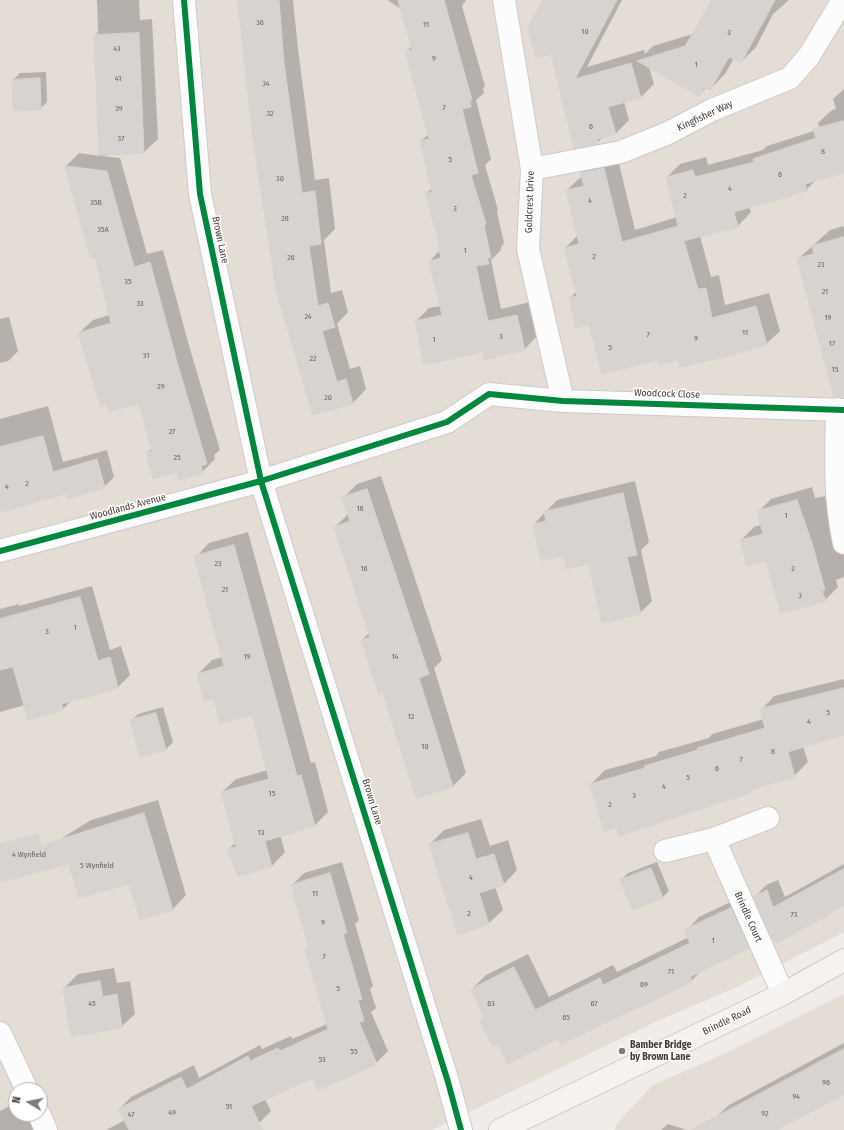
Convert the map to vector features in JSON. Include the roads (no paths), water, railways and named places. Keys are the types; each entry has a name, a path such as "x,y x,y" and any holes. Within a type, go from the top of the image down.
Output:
{"street":[{"name":"Brown Lane","path":"184,0 200,194 261,481 446,1074 461,1130"},
{"name":"Goldcrest Drive","path":"504,0 532,169 528,249 563,401"},
{"name":"Kingfisher Way","path":"532,169 621,152 668,133 712,110 790,78 809,56 842,4"},
{"name":"Woodcock Close","path":"261,481 447,422 489,394 563,401 840,409"},
{"path":"840,409 835,479 838,516 844,543"},
{"name":"Woodlands Avenue","path":"0,551 261,481"},
{"path":"665,851 714,839 768,818"},
{"name":"Brindle Court","path":"714,839 783,994"},
{"name":"Brindle Road","path":"506,1129 783,994 844,960"},
{"path":"0,1033 23,1082"}],"place":[{"name":"Bamber Bridge by Brown Lane","path":"622,1051"}]}
